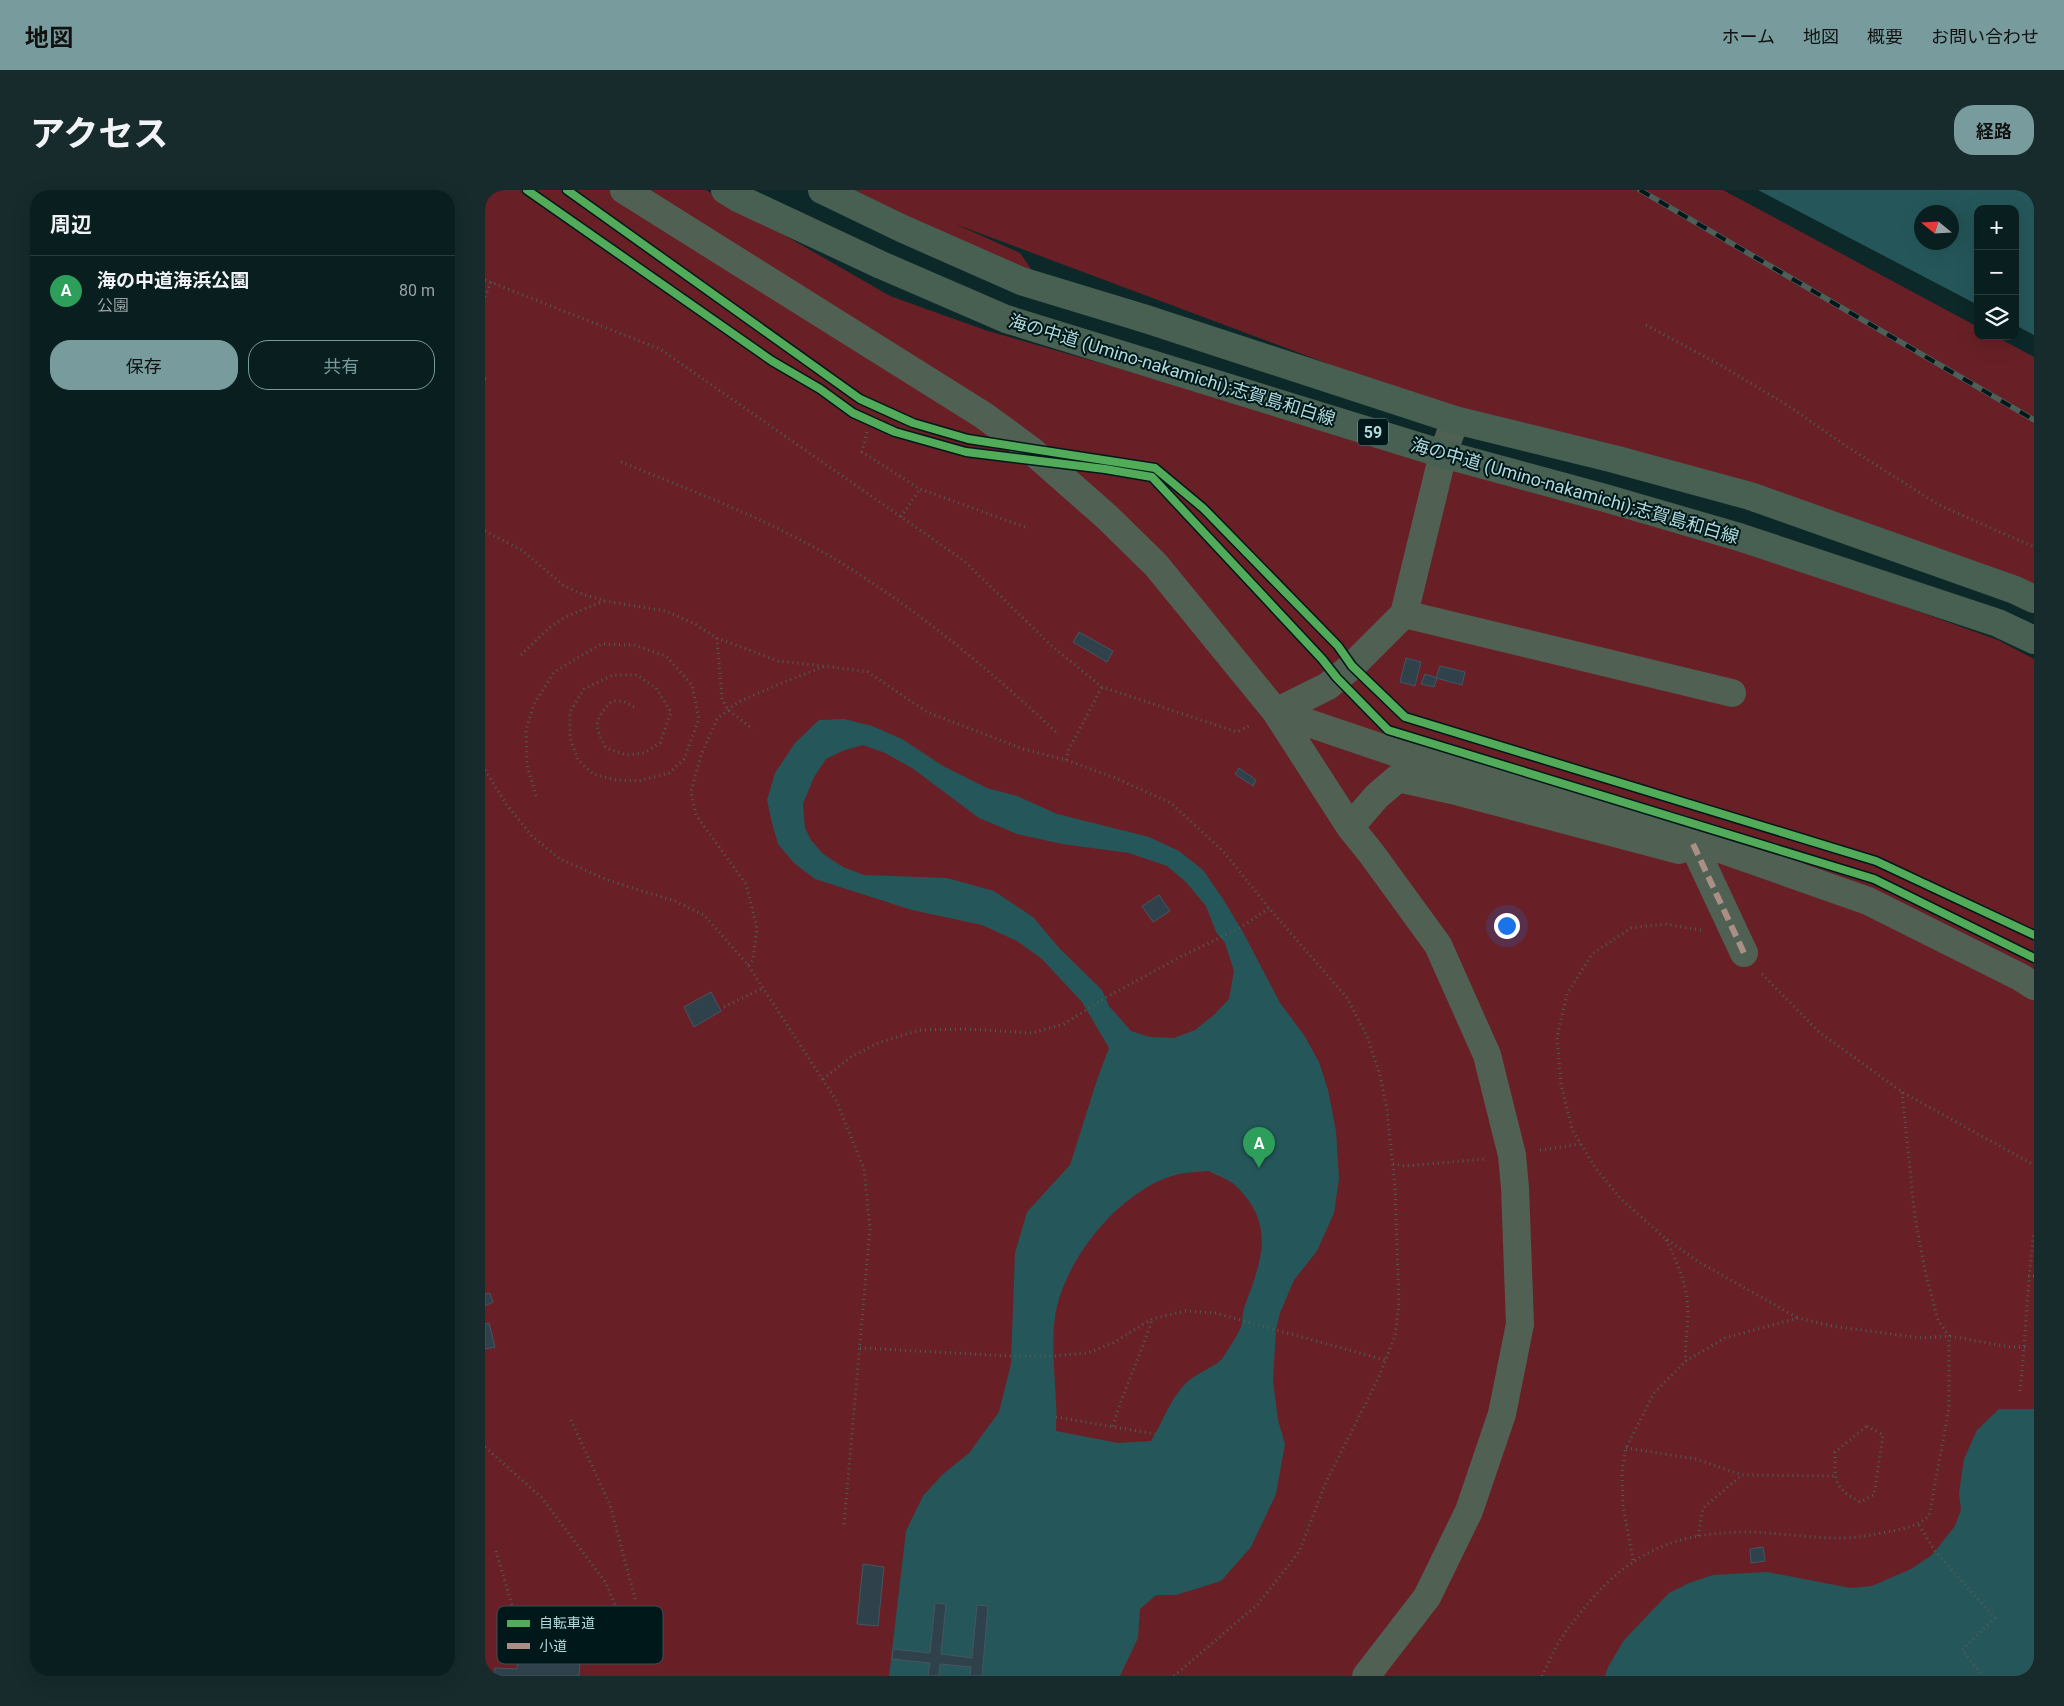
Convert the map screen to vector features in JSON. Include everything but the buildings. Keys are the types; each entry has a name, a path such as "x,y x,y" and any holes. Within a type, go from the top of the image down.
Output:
{"main road":[{"name":"海の中道 (Umino-nakamichi);志賀島和白線","path":"725,190 738,198 881,265 1006,319 1443,454 1739,537 1998,624 2034,640"},
{"name":"海の中道 (Umino-nakamichi);志賀島和白線","path":"822,190 1021,282 1147,319 1455,420 1614,459 1751,496 2034,599"}],"street":[{"path":"624,190 983,415 1032,452 1107,517 1156,565 1276,712 1350,827 1438,945 1487,1055 1512,1154 1520,1324 1502,1414 1469,1511 1427,1597 1367,1676"},
{"path":"1276,712 1328,686 1352,666 1404,614 1443,454 1455,420"},
{"path":"1404,614 1732,693"},
{"path":"1276,712 1400,754 1682,829 1701,845 1868,901 2020,977 2034,986"},
{"path":"1350,827 1377,796 1398,778 1453,790 1679,850 1701,845"},
{"path":"1701,845 1744,953"}],"path":[{"path":"485,280 660,349 963,560 1053,647 1102,687 1237,732 1276,712"},
{"path":"485,297 491,282"},
{"path":"1645,325 1722,366 1787,405 1849,448 1939,505 2034,548"},
{"path":"867,432 862,452 919,489 1025,527"},
{"path":"621,462 737,509 837,561 931,624 1016,694 1057,733"},
{"path":"901,517 919,489"},
{"path":"485,531 523,551 563,584 579,593 605,601 666,611 695,624 717,638 778,661 868,672 927,712 1023,749 1066,760 1113,777 1171,803 1223,851 1269,908 1347,998 1367,1036 1380,1075 1392,1146 1399,1303 1395,1336 1326,1482 1299,1552 1259,1604 1174,1676"},
{"path":"521,655 549,628 565,617 605,601"},
{"path":"717,638 722,699 728,710 753,730"},
{"path":"536,796 527,765 526,730 534,704 554,672 601,644 634,645 666,656 692,685 699,719 684,759 669,773 639,782 617,780 593,774 578,760 570,738 570,712 584,689 613,674 637,675 657,688 671,712 660,743 644,753 626,754 606,748 596,729 600,714 612,701 623,701 636,708"},
{"path":"748,965 753,960 757,928 746,884 696,814 691,792 701,755 717,719 738,702 826,666"},
{"path":"1066,760 1069,749 1102,687"},
{"path":"485,770 506,804 531,836 560,859 610,881 675,901 704,915 748,965 836,1100 864,1169 870,1228 844,1525"},
{"path":"823,1079 851,1056 878,1043 920,1030 967,1029 1032,1033 1064,1024 1105,998 1240,928 1269,908"},
{"path":"2025,1347 2010,1347 1949,1336 1922,1338 1832,1326 1798,1318 1699,1262 1666,1239 1621,1199 1596,1169 1572,1129 1561,1084 1557,1037 1567,994 1592,954 1631,928 1665,924 1700,930 1744,953 1778,992 1819,1032 1902,1092 2034,1165"},
{"path":"724,1007 763,988"},
{"path":"1542,1676 1562,1636 1600,1589 1633,1560 1670,1542 1698,1536 1744,1532 1841,1538 1866,1536 1919,1525 1929,1516 1949,1408 1949,1336 1938,1320 1926,1276 1915,1218 1902,1092"},
{"path":"2021,1391 2028,1276 2034,1232"},
{"path":"1666,1239 1682,1271 1688,1312 1684,1344 1686,1361"},
{"path":"2028,1276 2034,1276"},
{"path":"860,1348 1011,1356 1053,1356 1088,1352 1105,1346 1152,1319 1185,1311 1215,1313 1385,1360"},
{"path":"1633,1560 1623,1506 1622,1471 1626,1448 1654,1393 1686,1361 1725,1338 1798,1318"},
{"path":"1113,1426 1152,1319"},
{"path":"1056,1417 1155,1434"},
{"path":"571,1420 610,1505 636,1602"},
{"path":"1867,1426 1883,1435 1874,1495 1860,1502 1842,1493 1835,1476 1835,1452 1867,1426"},
{"path":"485,1447 542,1498 606,1583 615,1606"},
{"path":"1626,1448 1696,1460 1742,1475 1835,1476"},
{"path":"1698,1536 1703,1508 1742,1475"},
{"path":"1919,1525 1935,1551 1995,1618 1962,1650 1983,1676"},
{"path":"496,1551 512,1606"}],"shaded area":[{"path":"485,190 706,190 890,296 985,330 1724,542 1998,640 2034,659 2034,1676 485,1676"},
{"path":"851,190 1723,190 1974,325 1974,340 2002,340 2034,357 2034,596 1422,399 955,224 1020,253 1034,273 896,213"}],"water":[{"path":"1758,190 2034,190 2034,335 2019,327 2019,205 1974,205 1974,303"},
{"path":"844,719 872,726 902,739 943,766 987,788 1017,796 1057,814 1149,837 1179,851 1203,870 1223,899 1244,934 1280,1003 1304,1035 1319,1062 1328,1090 1336,1131 1339,1179 1334,1213 1317,1251 1294,1280 1280,1313 1276,1329 1273,1381 1278,1420 1285,1444 1276,1494 1251,1547 1221,1581 1176,1595 1156,1595 1140,1609 1138,1638 1120,1676 889,1676 906,1531 923,1496 942,1475 969,1453 999,1412 1011,1364 1015,1253 1027,1212 1070,1165 1109,1048 1082,1002 1042,959 1017,941 982,925 912,910 815,879 794,863 778,844 767,800 775,773 795,743 819,720","holes":["863,745 885,753 912,768 979,818 1017,834 1062,844 1129,853 1167,866 1186,882 1206,906 1216,932 1225,943 1234,971 1229,999 1215,1014 1195,1030 1174,1038 1150,1037 1131,1031 1109,1006 1102,990 1060,949 1033,917 994,891 947,878 864,875 843,867 823,854 811,840 805,828 803,804 814,777 826,759 842,751","1209,1171 1236,1186 1249,1201 1257,1215 1261,1230 1260,1260 1244,1308 1241,1327 1235,1339 1221,1360 1190,1380 1180,1389 1151,1441 1118,1443 1056,1431 1054,1328 1060,1295 1070,1272 1083,1250 1099,1229 1117,1210 1137,1194 1158,1182 1179,1174"]},
{"path":"1999,1409 2034,1409 2034,1676 1605,1676 1608,1667 1624,1640 1669,1593 1689,1583 1713,1575 1767,1572 1850,1588 1872,1586 1911,1569 1932,1555 1955,1526 1961,1510 1959,1493 1964,1459 1977,1430"}],"railway":[{"path":"1640,190 2034,420"}],"marked path":[{"path":"1693,844 1744,953"}],"cycle path":[{"path":"527,190 772,361 820,389 853,413 895,432 966,452 1105,469 1152,477 1322,659 1337,678 1388,730 1874,879 2034,958"},
{"path":"567,190 860,399 913,423 968,439 1155,468 1203,508 1338,646 1352,666 1405,717 1876,861 2034,935"}],"place":[{"name":"海の中道海浜公園","path":"1259,1168"}]}
